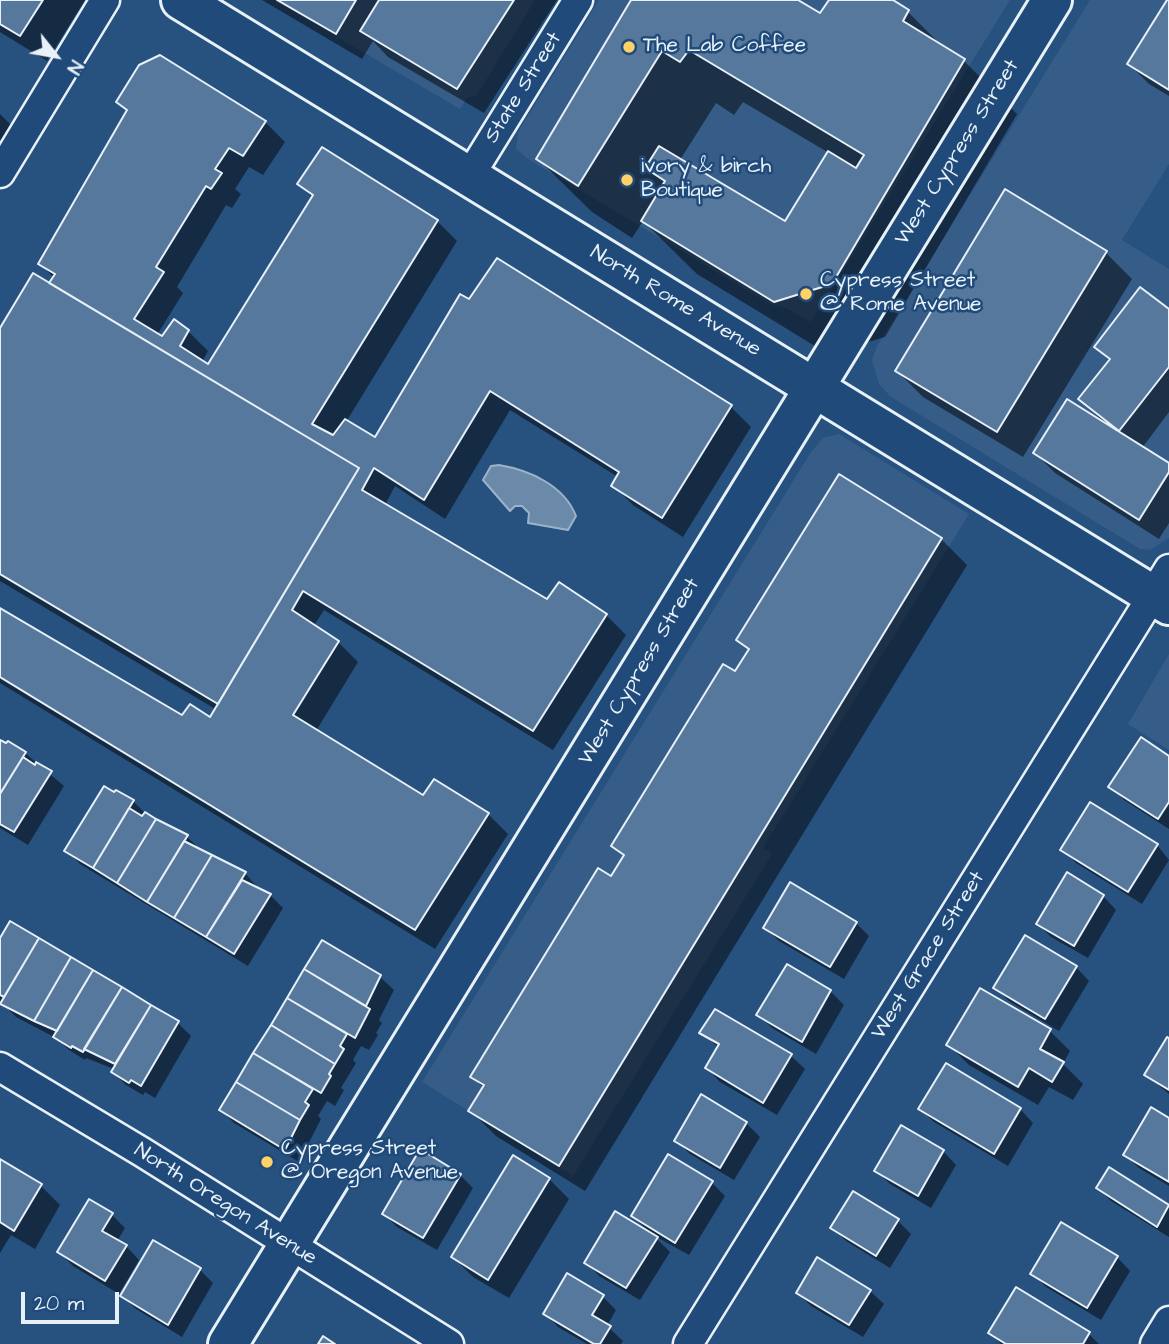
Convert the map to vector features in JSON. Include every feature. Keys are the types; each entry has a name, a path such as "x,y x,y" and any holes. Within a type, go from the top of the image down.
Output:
{"street":[{"path":"0,173 105,0"},
{"name":"North Rome Avenue","path":"181,0 814,387 1163,590"},
{"name":"State Street","path":"470,177 578,0"},
{"name":"West Cypress Street","path":"228,1344 1052,0"},
{"name":"West Grace Street","path":"688,1344 1163,590"},
{"name":"North Oregon Avenue","path":"0,1067 449,1344"},
{"path":"1155,1344 1169,1321"}],"shaded area":[{"path":"274,0 535,0 477,95 467,98 460,109"},
{"path":"599,0 1010,0 811,322 786,308 770,304 528,159 516,149 518,132"},
{"path":"1090,0 1169,0 1169,164 1122,240 1169,269 1169,538 1150,550 1140,549 891,397 879,384 872,360 877,346"},
{"path":"839,434 969,514 763,848 772,854 573,1176 422,1082 811,452 823,438"},
{"path":"499,465 533,475 563,496 576,516 568,530 528,523 529,513 522,506 515,506 510,511 483,480 491,466"},
{"path":"1169,654 1169,750 1128,724"}],"building":[{"path":"0,0 43,0 20,36 0,24"},
{"path":"277,0 356,0 336,34"},
{"path":"379,0 514,0 457,89 360,31"},
{"path":"631,0 798,0 820,13 829,0 893,0 909,10 903,21 965,59 832,284 774,302 641,221 665,181 645,168 659,146 785,221 828,151 856,168 864,155 689,50 680,62 662,51 578,186 536,159"},
{"path":"1169,0 1169,90 1127,64"},
{"path":"160,55 266,121 243,156 229,148 215,169 222,173 211,189 206,186 156,267 164,272 134,319 162,336 174,319 189,330 180,346 208,364 313,195 297,184 322,147 438,220 312,424 333,435 345,419 375,437 460,294 469,299 497,258 732,405 662,518 611,486 619,472 490,391 424,500 374,468 362,490 547,599 559,582 607,614 533,731 303,591 292,610 339,641 293,715 423,795 434,779 489,813 415,930 0,677 0,608 182,715 190,704 210,717 359,468 49,283 55,274 38,264 127,110 116,102 139,65"},
{"path":"1005,189 1107,251 997,432 895,371"},
{"path":"33,273 359,468 218,704 0,574 0,328"},
{"path":"1140,287 1169,309 1169,367 1119,431 1078,399 1110,359 1094,347"},
{"path":"1067,399 1169,463 1169,472 1139,520 1033,453"},
{"path":"839,474 942,538 559,1166 468,1111 484,1085 470,1077 598,868 611,876 624,855 611,846 723,664 735,671 749,649 736,640"},
{"path":"1141,737 1169,756 1169,802 1158,819 1108,787"},
{"path":"0,740 6,743 8,741 26,752 0,794"},
{"path":"23,757 52,771 14,832 0,824 0,794"},
{"path":"104,786 134,800 93,868 64,851"},
{"path":"1090,802 1158,844 1128,892 1060,850"},
{"path":"129,808 142,816 145,812 156,819 117,883 93,868"},
{"path":"156,819 188,835 147,902 117,883"},
{"path":"184,841 212,855 174,918 147,902"},
{"path":"212,855 246,872 206,937 174,918"},
{"path":"1067,872 1104,895 1074,946 1036,924"},
{"path":"242,880 271,894 234,954 206,937"},
{"path":"790,882 857,922 830,967 763,928"},
{"path":"10,921 39,938 4,997 0,995 0,938"},
{"path":"1025,935 1077,966 1045,1019 993,988"},
{"path":"39,938 71,957 34,1021 0,1004"},
{"path":"322,940 381,975 366,1006 304,969"},
{"path":"71,957 93,970 57,1031 34,1021"},
{"path":"787,964 831,990 802,1042 756,1015"},
{"path":"304,969 370,1009 355,1038 287,998"},
{"path":"93,970 122,987 83,1052 53,1037"},
{"path":"122,987 151,1005 115,1064 84,1049"},
{"path":"980,988 1051,1029 1040,1049 1064,1062 1052,1082 1029,1068 1018,1087 946,1045"},
{"path":"287,998 347,1034 340,1046 344,1049 335,1064 271,1025"},
{"path":"151,1005 179,1021 141,1086 131,1080 129,1083 111,1072"},
{"path":"715,1009 792,1054 763,1103 705,1068 719,1044 699,1033"},
{"path":"271,1025 335,1064 321,1093 253,1053"},
{"path":"1167,1037 1169,1038 1169,1090 1144,1075"},
{"path":"253,1053 313,1089 305,1102 309,1105 300,1120 236,1082"},
{"path":"946,1063 1021,1108 994,1154 918,1109"},
{"path":"236,1082 300,1120 285,1150 219,1110"},
{"path":"701,1094 747,1122 720,1168 674,1141"},
{"path":"1151,1107 1169,1118 1169,1182 1123,1155"},
{"path":"901,1125 944,1150 918,1196 874,1171"},
{"path":"420,1149 461,1174 423,1238 382,1214"},
{"path":"668,1154 713,1181 675,1243 631,1216"},
{"path":"513,1155 550,1178 488,1280 451,1257"},
{"path":"0,1159 42,1184 14,1231 0,1222"},
{"path":"1109,1167 1169,1205 1157,1227 1096,1188"},
{"path":"853,1191 899,1219 876,1256 830,1228"},
{"path":"89,1199 113,1213 102,1231 127,1245 105,1281 57,1252"},
{"path":"615,1211 658,1237 626,1288 584,1263"},
{"path":"1061,1222 1118,1256 1087,1308 1030,1274"},
{"path":"153,1240 201,1268 168,1325 120,1296"},
{"path":"817,1257 871,1290 849,1325 796,1293"},
{"path":"567,1273 604,1295 592,1315 611,1326 600,1344 594,1344 543,1314"},
{"path":"1016,1287 1090,1332 1083,1344 1006,1344 988,1333"},
{"path":"323,1336 335,1344 318,1344"}],"place":[{"name":"The Lab Coffee","path":"629,47"},
{"name":"ivory & birch Boutique","path":"627,180"},
{"name":"Cypress Street @ Rome Avenue","path":"806,294"},
{"name":"Cypress Street @ Oregon Avenue","path":"267,1162"}]}
